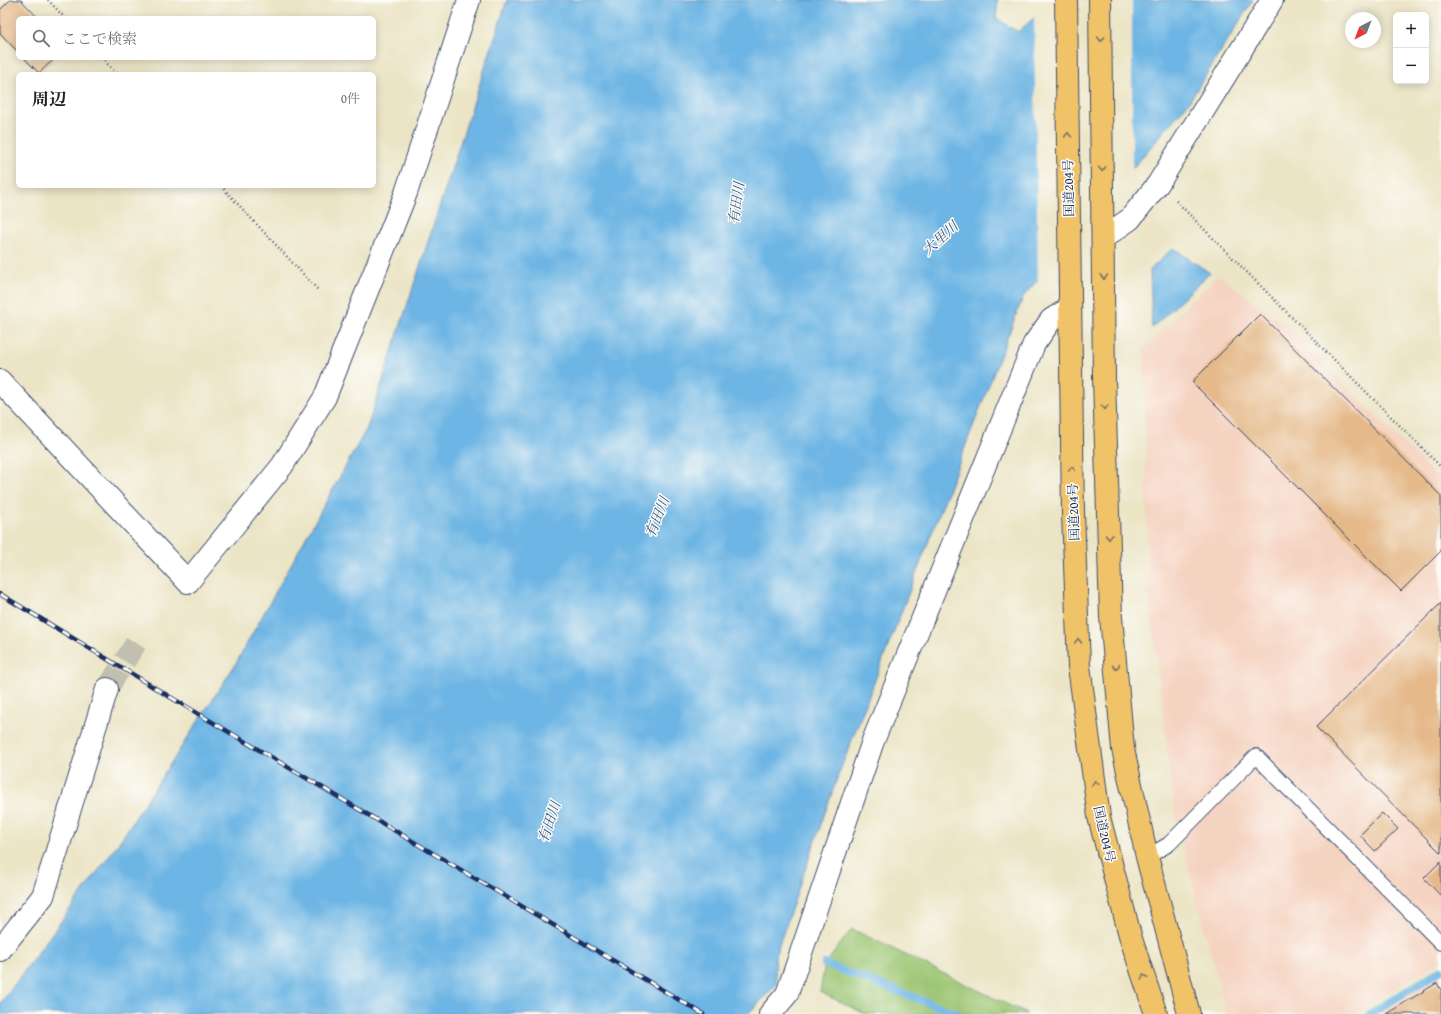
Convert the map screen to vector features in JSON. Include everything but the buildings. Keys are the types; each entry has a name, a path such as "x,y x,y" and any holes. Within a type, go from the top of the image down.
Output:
{"highway":[{"name":"国道204号","path":"1066,0 1072,513 1079,666 1099,817 1131,939 1156,1014"},
{"path":"1100,0 1104,378 1111,617 1123,749 1147,857 1189,1014"}],"street":[{"path":"1103,238 1130,219 1158,184 1272,0"},
{"path":"0,381 188,582 282,466 324,397 406,194 462,3"},
{"path":"770,1014 787,994 873,741 1034,344 1051,320 1070,308"},
{"path":"0,950 43,896 107,689"}],"lane":[{"path":"1147,857 1169,844 1256,756 1441,943"}],"path":[{"path":"48,0 63,16"},
{"path":"104,60 115,72"},
{"path":"1158,184 1441,467"},
{"path":"224,188 318,290"}],"shaded area":[{"path":"1218,275 1284,324 1441,481 1441,960 1353,1014 1227,1014 1176,820 1148,587 1144,349"},
{"path":"1441,976 1441,1014 1379,1014"}],"green space":[{"path":"852,929 1027,1014 865,1014 820,992 825,964"}],"water":[{"path":"507,0 998,0 996,18 1018,32 1054,0 1253,0 1189,102 1023,297 838,776 775,956 776,985 748,1014 0,1014 0,1004 118,844 235,665 367,428"},
{"path":"1173,248 1210,273 1152,328 1150,270"}],"pier":[{"path":"1051,0 1132,0 1132,172 1038,283 1034,15"}],"waterway":[{"path":"825,964 958,1014"},
{"path":"1370,1014 1441,970"}],"tunnel":[{"path":"107,689 136,643"}],"railway":[{"path":"0,594 703,1014"}],"water label":[{"name":"有田川","path":"736,203"},
{"name":"大里川","path":"940,238"},
{"name":"有田川","path":"657,517"},
{"name":"有田川","path":"549,822"}]}
